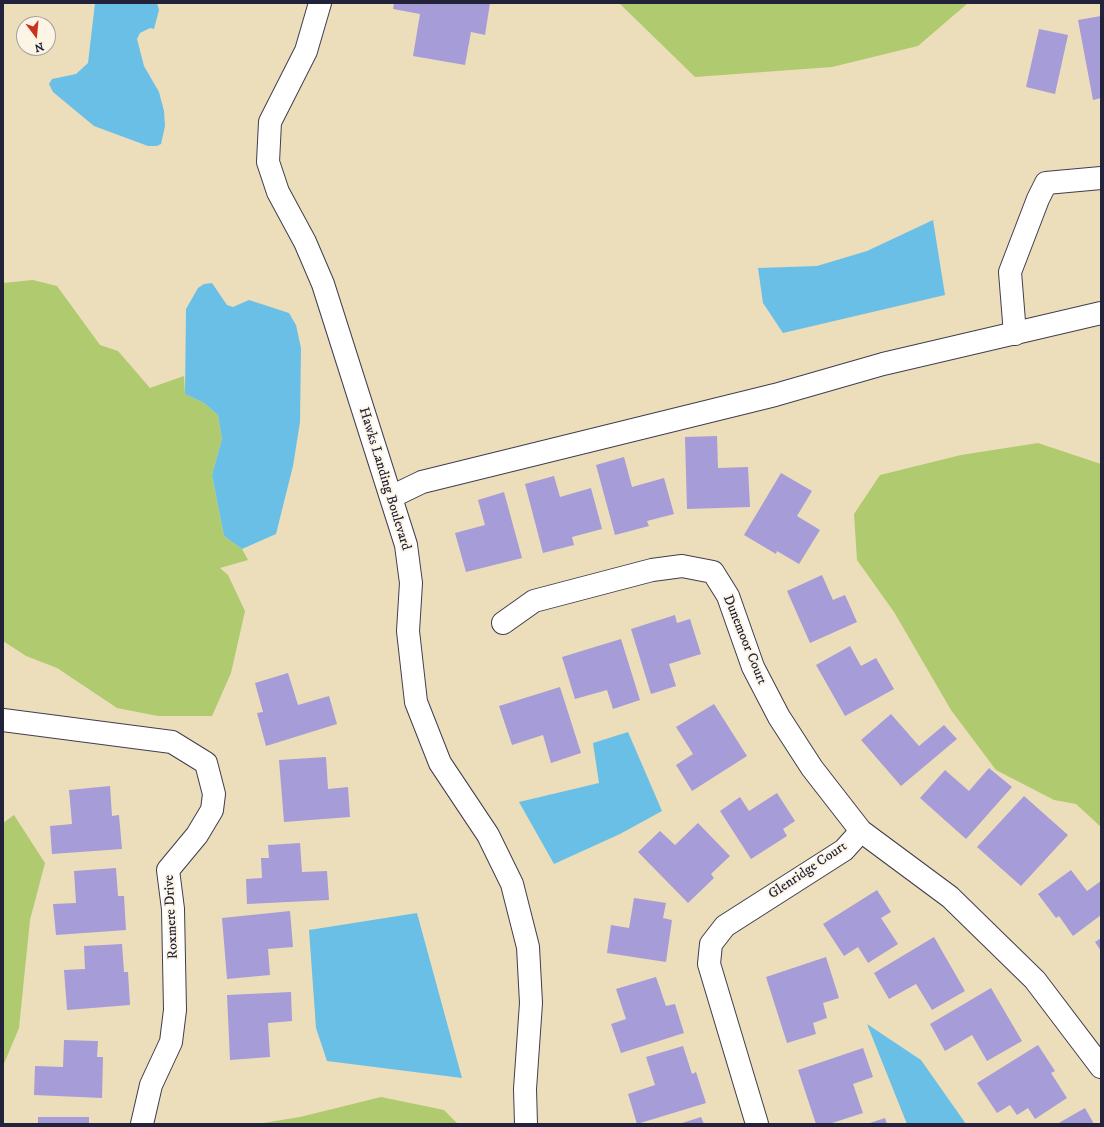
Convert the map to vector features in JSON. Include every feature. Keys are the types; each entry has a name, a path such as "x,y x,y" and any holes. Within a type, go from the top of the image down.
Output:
{"street":[{"name":"Hawks Landing Boulevard","path":"320,3 306,51 270,122 268,162 278,192 305,242 323,284 406,545 411,583 408,631 416,702 440,763 488,835 512,884 528,947 531,1003 525,1089 526,1124"},
{"path":"1015,334 1010,272 1038,199 1046,183 1101,178"},
{"path":"391,498 422,482 775,395 883,364 1101,313"},
{"name":"Dunemoor Court","path":"503,623 534,601 652,570 682,566 713,572 728,596 753,667 779,717 812,768 860,831"},
{"name":"Roxmere Drive","path":"3,720 172,742 206,763 214,794 212,810 197,835 168,870 173,909 176,1010 171,1042 151,1085 142,1124"},
{"name":"Glenridge Court","path":"757,1124 709,964 711,944 725,926 844,850 860,831 950,897 1035,980 1101,1067"}],"green space":[{"path":"619,3 968,3 918,46 832,67 695,77"},
{"path":"33,280 57,286 100,345 118,351 150,388 184,376 185,394 204,403 218,415 222,439 212,475 224,536 242,549 248,560 220,568 228,575 245,611 231,673 212,716 158,716 117,708 57,668 26,656 3,641 3,283"},
{"path":"1038,443 1101,464 1101,827 1076,804 1054,800 996,770 951,710 894,612 857,560 854,514 880,475 961,455"},
{"path":"14,815 45,863 30,920 19,1028 3,1066 3,823"},
{"path":"381,1097 444,1110 458,1124 257,1124 300,1117"}],"water":[{"path":"95,3 157,3 159,10 154,29 150,28 140,33 137,39 144,66 159,92 164,111 165,126 161,144 157,146 148,146 94,126 53,92 49,84 52,79 76,74 88,63"},
{"path":"933,220 945,295 783,333 763,303 758,268 817,266 867,251"},
{"path":"212,283 227,305 233,307 249,300 289,313 296,325 301,348 300,422 293,466 276,534 242,549 224,536 212,475 222,439 218,415 204,403 185,394 186,309 198,288 204,284"},
{"path":"628,732 662,811 620,834 554,864 519,802 599,783 593,743"},
{"path":"417,913 462,1078 327,1061 316,1028 309,930"},
{"path":"867,1024 921,1060 966,1124 907,1124"}],"building":[{"path":"394,3 490,3 485,35 471,32 465,65 413,56 420,14 393,9"},
{"path":"1101,16 1101,98 1093,100 1078,20"},
{"path":"1039,29 1068,35 1055,94 1026,87"},
{"path":"717,436 718,468 748,467 750,507 687,509 685,437"},
{"path":"624,457 632,487 664,478 674,514 647,521 649,526 615,535 596,465"},
{"path":"781,473 812,491 797,516 820,530 799,564 777,551 776,554 744,535"},
{"path":"554,476 560,497 591,488 602,529 572,537 574,545 543,553 525,484"},
{"path":"504,492 522,558 466,572 455,533 485,525 478,500"},
{"path":"822,575 833,600 845,595 857,622 810,643 787,591"},
{"path":"675,615 677,623 690,619 701,654 669,664 676,686 651,694 631,629"},
{"path":"621,639 640,700 613,709 607,690 575,699 562,657"},
{"path":"850,646 861,666 876,658 894,689 845,716 816,665"},
{"path":"288,673 298,705 329,696 337,724 266,746 257,713 263,712 255,683"},
{"path":"560,687 581,753 551,763 543,735 512,745 499,706"},
{"path":"714,704 747,756 692,791 676,765 693,754 676,727"},
{"path":"891,714 919,746 944,725 957,739 901,786 861,740"},
{"path":"326,757 328,789 348,787 350,817 284,822 279,760"},
{"path":"989,768 1012,787 966,839 920,798 945,770 969,791"},
{"path":"110,786 112,816 119,815 122,849 52,854 50,826 72,824 69,790"},
{"path":"777,793 795,821 783,829 787,836 751,859 720,811 740,797 749,811"},
{"path":"1024,796 1068,835 1021,886 977,847"},
{"path":"698,823 730,856 711,874 714,878 688,903 638,852 660,831 675,845"},
{"path":"300,843 302,872 327,871 329,900 247,904 246,879 262,878 261,858 269,858 268,845"},
{"path":"116,868 118,896 124,896 126,930 56,935 53,904 76,903 74,871"},
{"path":"1071,870 1087,891 1101,881 1101,915 1073,936 1059,916 1056,918 1038,894"},
{"path":"877,890 891,912 881,918 898,944 868,963 858,947 844,956 823,924"},
{"path":"634,898 666,903 663,918 672,920 666,962 607,953 611,925 629,928"},
{"path":"290,911 293,947 268,949 270,975 227,979 222,918"},
{"path":"934,937 965,991 932,1010 916,984 889,999 874,973"},
{"path":"1101,938 1101,951 1095,942"},
{"path":"122,944 124,972 128,972 130,1005 67,1010 64,970 85,969 84,946"},
{"path":"826,957 839,998 823,1003 827,1018 813,1023 816,1034 787,1043 766,977"},
{"path":"656,977 666,1006 675,1004 684,1033 621,1053 611,1024 626,1019 616,989"},
{"path":"991,988 1022,1041 987,1061 972,1035 945,1051 930,1024"},
{"path":"291,992 292,1021 268,1023 270,1057 230,1060 227,995"},
{"path":"64,1040 98,1041 97,1057 103,1057 102,1098 34,1095 35,1066 63,1067"},
{"path":"1038,1045 1055,1071 1051,1073 1067,1098 1035,1119 1028,1108 1017,1115 1010,1105 997,1113 977,1083"},
{"path":"683,1046 692,1074 696,1072 706,1103 637,1124 628,1094 655,1085 646,1057"},
{"path":"863,1048 873,1077 853,1084 863,1113 829,1124 816,1124 798,1070"},
{"path":"1085,1108 1094,1124 1057,1124"},
{"path":"38,1117 89,1117 89,1124 38,1124"},
{"path":"701,1117 704,1124 679,1124"},
{"path":"885,1118 887,1124 867,1124"}]}
